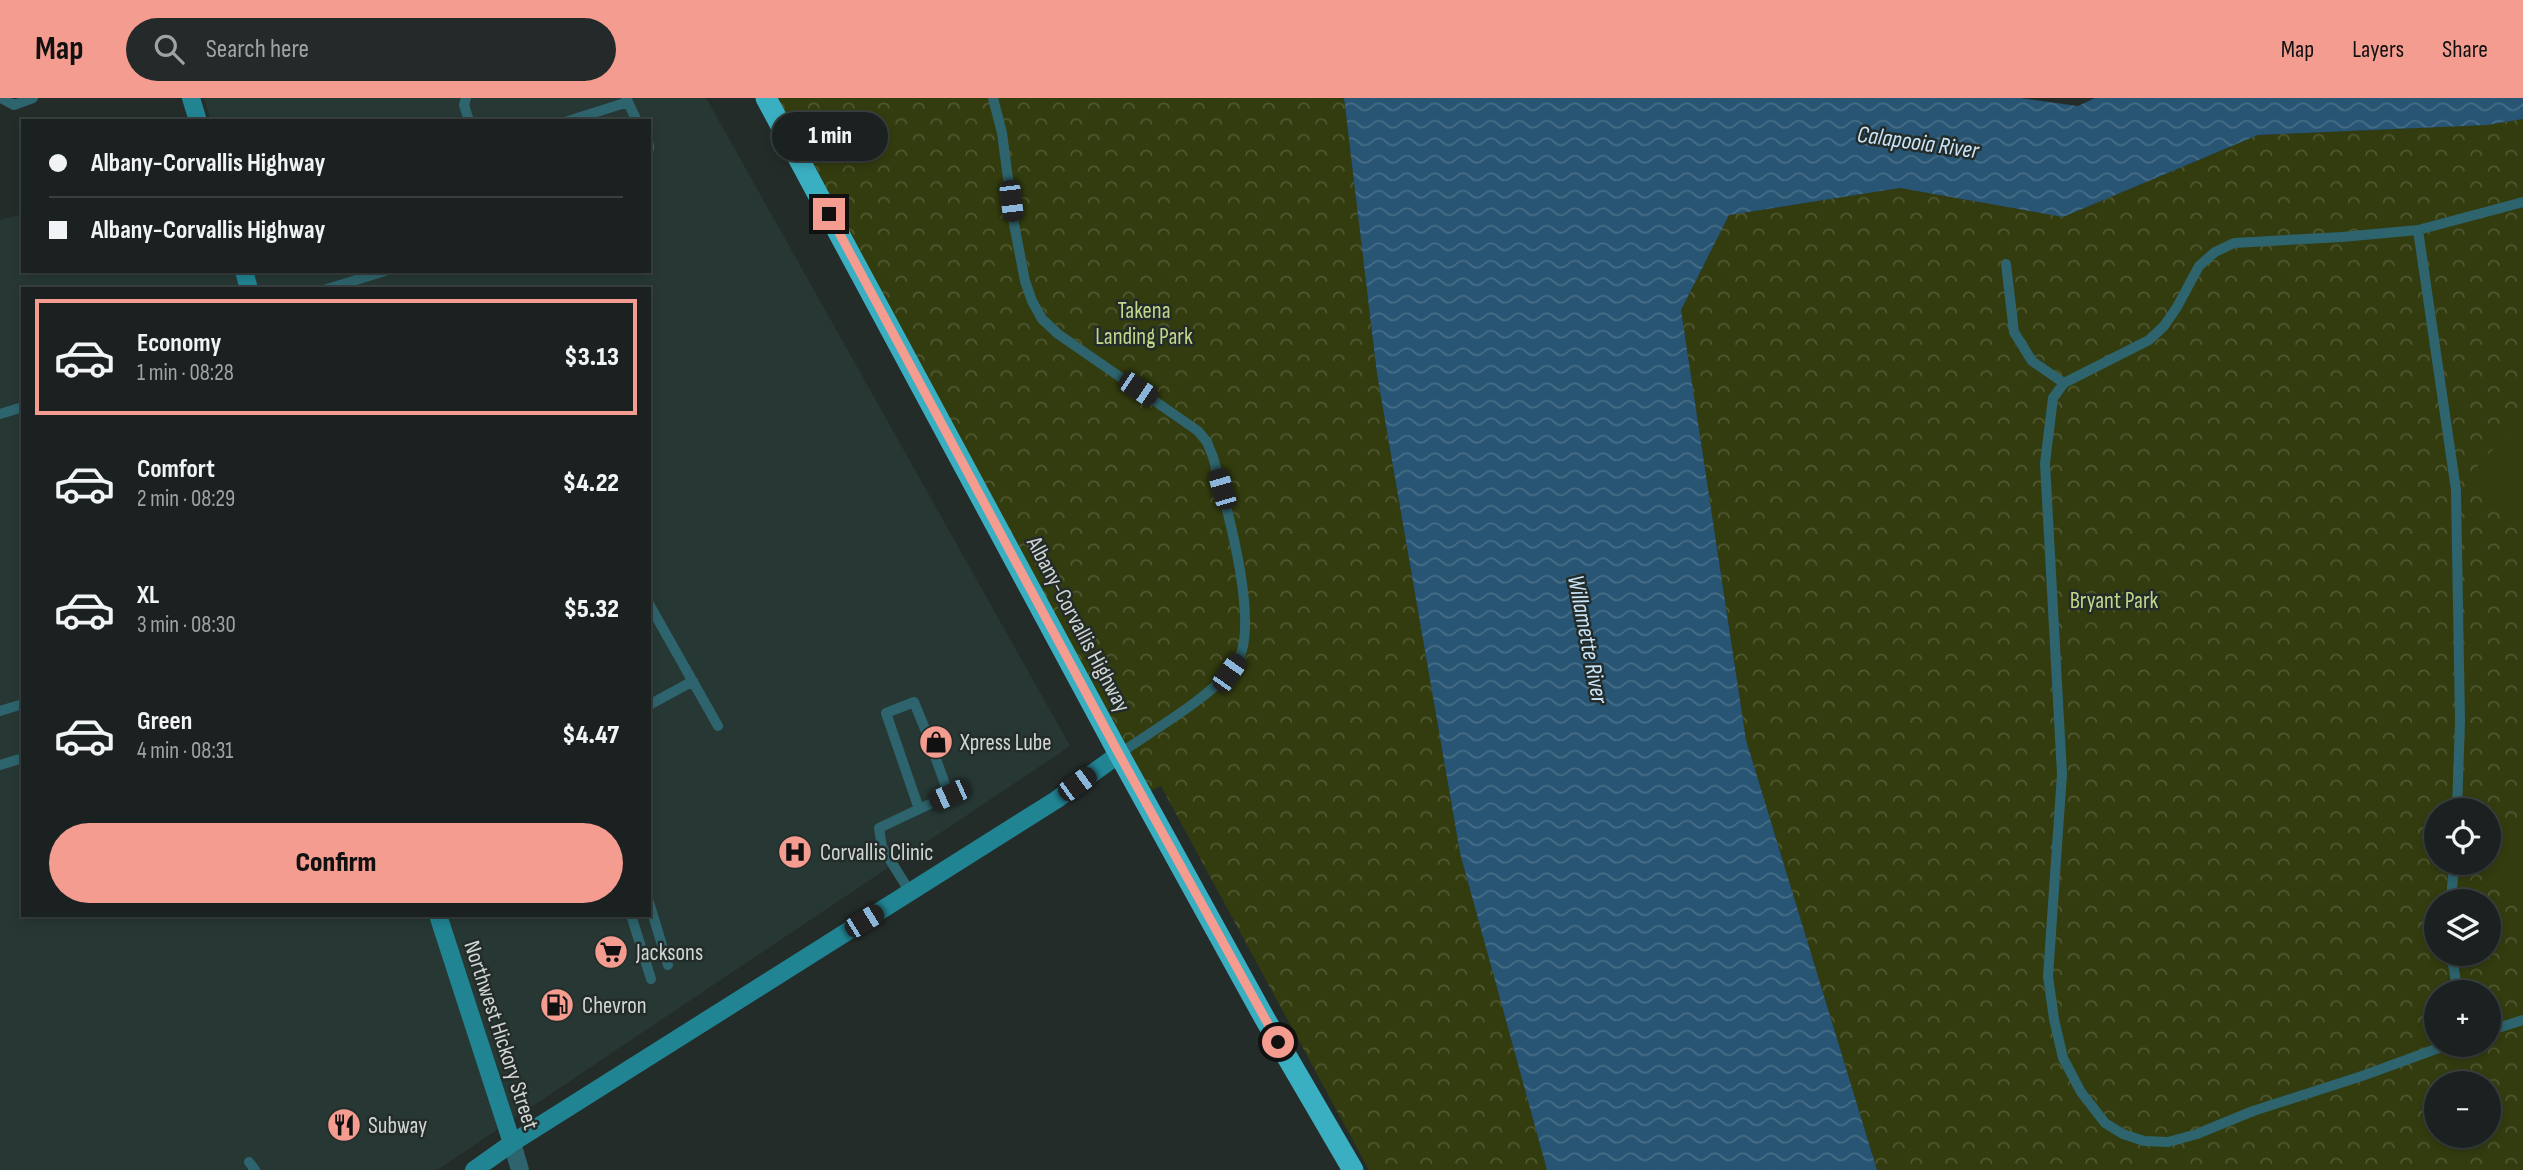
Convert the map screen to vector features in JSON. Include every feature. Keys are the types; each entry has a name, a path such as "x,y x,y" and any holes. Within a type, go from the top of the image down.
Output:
{"highway":[{"name":"Albany-Corvallis Highway","path":"766,98 1119,754 1265,1019 1353,1170"}],"main road":[{"path":"191,98 197,119"},
{"path":"474,1170 512,1143 1056,800 1119,754"},
{"name":"Northwest Hickory Street","path":"439,917 512,1143"}],"street":[{"name":"Northwest Hickory Street","path":"512,1143 520,1170"}],"lane":[{"path":"1,98 14,105 33,98"},
{"path":"466,98 464,104 468,119"},
{"path":"993,98 1002,133 1019,252 1032,300 1042,319 1064,339 1198,431 1207,442 1213,457 1236,555 1246,634 1238,660 1216,686 1119,754"},
{"path":"574,119 627,100 636,119"},
{"path":"2424,1053 2168,1142 2144,1142 2123,1134 2105,1123 2081,1093 2063,1058 2048,976 2062,774 2045,463 2053,398 2064,383 2149,340 2164,326 2177,307 2199,265 2215,252 2234,243 2418,230 2523,202"},
{"path":"2418,230 2456,490 2460,720 2457,798"},
{"path":"2006,264 2014,332 2032,361 2064,383"},
{"path":"331,287 357,275"},
{"path":"0,414 21,408"},
{"path":"651,608 718,726"},
{"path":"651,704 692,681"},
{"path":"919,809 886,713 914,702 927,734"},
{"path":"0,711 21,705"},
{"path":"0,765 21,759"},
{"path":"910,892 882,847 879,828 949,795 936,759"},
{"path":"651,909 668,965"},
{"path":"632,917 651,979"},
{"path":"2501,1027 2523,1020"}],"shaded area":[{"path":"204,98 706,98 1070,746 437,1170 0,1170 0,220 21,215 21,273 651,273 651,119 210,119"}],"green space":[{"name":"Takena Landing Park","path":"766,98 1344,98 1377,374 1460,853 1547,1170 1369,1170 1161,786 1141,795"},
{"name":"Bryant Park","path":"2523,119 2523,1170 1877,1170 1746,740 1681,310 1729,215 1900,188 2063,217 2258,135 2487,125"},
{"path":"2523,423 2523,526 2467,477 2514,427"},
{"path":"2523,818 2523,902 2504,893 2485,875 2501,875 2501,844"}],"water":[{"path":"1344,98 2020,98 2078,106 2095,98 2523,98 2523,119 2487,125 2258,135 2063,217 1900,188 1729,215 1681,310 1746,740 1877,1170 1547,1170 1460,853 1377,374"}],"place":[{"name":"Xpress Lube","path":"936,742"},
{"name":"Corvallis Clinic","path":"795,852"},
{"name":"Jacksons","path":"611,952"},
{"name":"Chevron","path":"557,1005"},
{"name":"Subway","path":"344,1125"}],"route":[{"path":"829,214 1119,754 1278,1042"}],"water label":[{"name":"Calapooia River","path":"1918,142"},
{"name":"Willamette River","path":"1588,639"}]}
